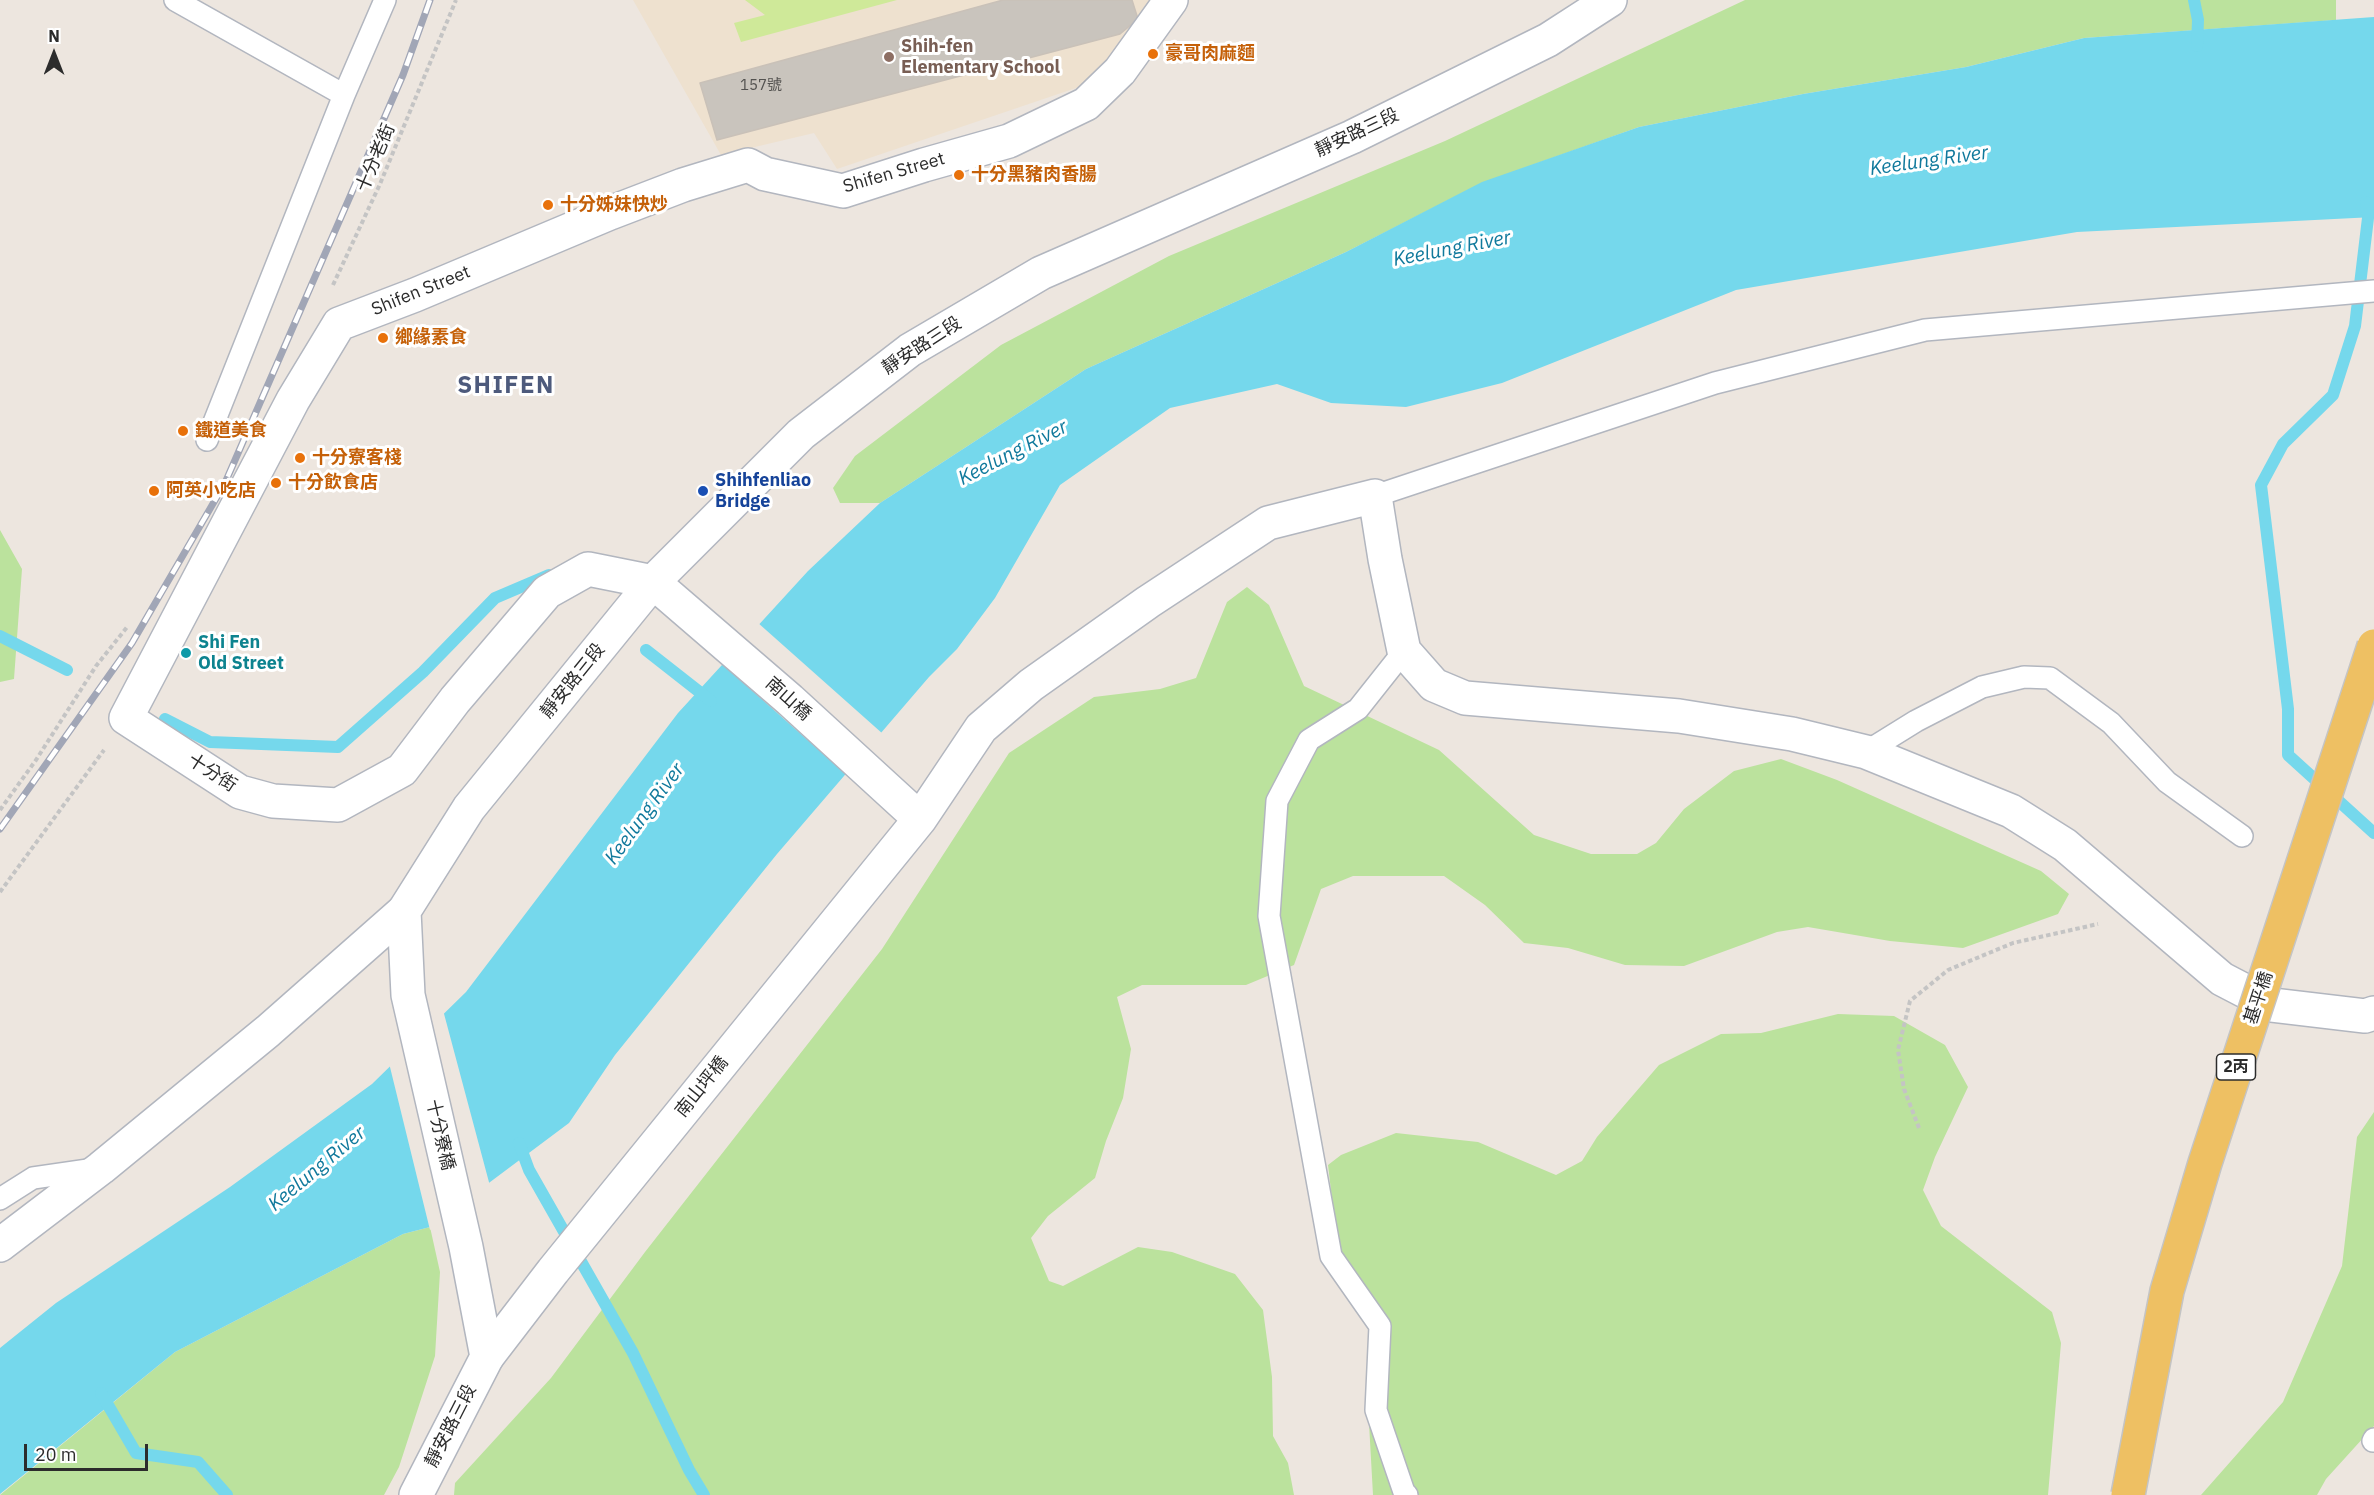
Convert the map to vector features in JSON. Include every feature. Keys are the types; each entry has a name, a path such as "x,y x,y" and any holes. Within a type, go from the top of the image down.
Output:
{"main road":[{"name":"基平橋","path":"2128,1495 2167,1291 2205,1163 2374,646"}],"street":[{"name":"Shifen Street","path":"339,324 683,184 748,165 765,174 843,191 1009,141 1086,104 1120,71 1171,0"},
{"name":"靜安路三段","path":"404,911 469,808 653,582 801,434 910,350 1041,273 1352,137 1548,40 1610,0"},
{"path":"126,718 293,400 339,324"},
{"path":"1375,496 1404,651 1434,685 1465,698 1679,716 1792,734 1866,752 2011,811 2065,845 2222,979 2272,1005 2365,1016 2374,1013"},
{"name":"南山坪橋","path":"487,1357 553,1271 920,819 981,728 1031,685 1148,602 1268,523 1375,496"},
{"name":"十分街","path":"126,718 240,792 273,801 338,805 402,770 455,700 547,591 588,569 653,582"},
{"name":"南山橋","path":"653,582 790,700 920,819"},
{"path":"0,1245 101,1168 268,1031 404,911"},
{"name":"十分寮橋","path":"404,911 408,995 466,1247 487,1357"},
{"name":"靜安路三段","path":"416,1495 487,1357"}],"lane":[{"path":"176,0 344,95"},
{"path":"207,440 344,95 385,0"},
{"path":"1375,496 1715,382 1924,330 2374,291"},
{"path":"1404,651 1358,709 1309,741 1277,801 1269,916 1331,1256 1380,1326 1376,1410 1407,1495"},
{"path":"1866,752 1916,721 1982,687 2024,677 2050,678 2110,723 2167,782 2242,836"},
{"path":"0,1199 33,1178 101,1168"}],"path":[{"name":"十分老街","path":"339,324 327,296 380,184 456,0"},
{"path":"0,892 126,718"},
{"path":"1920,1128 1904,1089 1898,1050 1910,1001 1948,970 2013,943 2148,914"}],"shaded area":[{"name":"Shih-fen Elementary School","path":"633,0 1160,0 1144,27 1079,87 837,169 814,133 721,155"}],"green space":[{"path":"745,0 897,0 741,42 734,23 765,15"},
{"path":"1745,0 2336,0 2336,20 2084,38 1966,67 1803,94 1639,127 1482,183 1346,252 1086,369 880,503 840,503 833,488 855,456 1001,345 1169,256 1445,141"},
{"path":"0,530 22,569 14,679 0,682"},
{"path":"1247,587 1269,605 1304,686 1439,750 1534,835 1591,854 1637,854 1656,843 1684,809 1734,771 1781,759 1837,780 2041,871 2069,894 2058,914 1963,948 1890,941 1808,927 1777,932 1684,966 1625,965 1568,948 1524,943 1485,905 1444,876 1353,876 1321,889 1294,965 1246,985 1142,985 1117,997 1131,1049 1123,1098 1106,1141 1095,1178 1048,1216 1031,1238 1049,1281 1063,1286 1138,1247 1172,1252 1235,1274 1263,1310 1272,1377 1273,1436 1288,1463 1294,1495 454,1495 455,1483 551,1378 645,1252 882,949 1009,753 1094,697 1160,689 1196,678 1227,602"},
{"path":"1838,1014 1894,1016 1945,1045 1968,1087 1935,1157 1923,1190 1941,1226 2052,1312 2061,1343 2048,1495 1373,1495 1368,1405 1378,1311 1338,1250 1328,1165 1341,1155 1396,1133 1478,1142 1556,1175 1582,1161 1597,1137 1659,1065 1721,1034 1761,1033"},
{"path":"2374,1112 2374,1426 2326,1479 2317,1495 2201,1495 2283,1402 2342,1266 2357,1137"},
{"path":"430,1227 440,1272 435,1356 399,1467 384,1495 0,1495 175,1352 403,1234"}],"water":[{"name":"Keelung River","path":"2374,17 2374,217 2077,232 1736,290 1502,383 1406,407 1331,403 1277,384 1170,408 1060,485 995,598 957,649 929,677 777,854 615,1055 569,1123 430,1227 403,1234 175,1352 0,1494 0,1348 56,1303 230,1187 372,1084 466,992 678,713 808,571 880,503 1086,369 1346,252 1482,182 1639,127 1803,94 1966,67 2084,38"}],"pier":[{"path":"757,622 883,734 848,776 720,662"},
{"path":"443,1010 490,1186 430,1230 389,1063"}],"building":[{"path":"1003,0 1132,0 1138,19 1120,34 717,140 700,83"}],"waterway":[{"path":"2194,0 2198,20 2197,46"},
{"path":"2366,202 2368,218 2355,326 2333,395 2283,444 2261,485 2288,709 2288,755 2374,833"},
{"path":"165,719 210,742 338,747 423,672 495,598 549,575"},
{"path":"0,636 67,670"},
{"path":"646,650 711,701"},
{"path":"519,1143 529,1170 633,1353 689,1470 704,1495"},
{"path":"101,1393 136,1453 198,1462 227,1495"}],"railway":[{"path":"0,829 132,643 225,483 403,75 430,0"}],"place":[{"name":"豪哥肉麻麵","path":"1153,54"},
{"name":"Shih-fen Elementary School","path":"889,57"},
{"name":"十分黑豬肉香腸","path":"959,175"},
{"name":"十分姊妹快炒","path":"548,205"},
{"name":"鄉緣素食","path":"383,338"},
{"name":"鐵道美食","path":"183,431"},
{"name":"十分寮客棧","path":"300,458"},
{"name":"十分飲食店","path":"276,483"},
{"name":"阿英小吃店","path":"154,491"},
{"name":"Shihfenliao Bridge","path":"703,491"},
{"name":"Shi Fen Old Street","path":"186,653"}],"district":[{"name":"SHIFEN","path":"506,386"}]}
